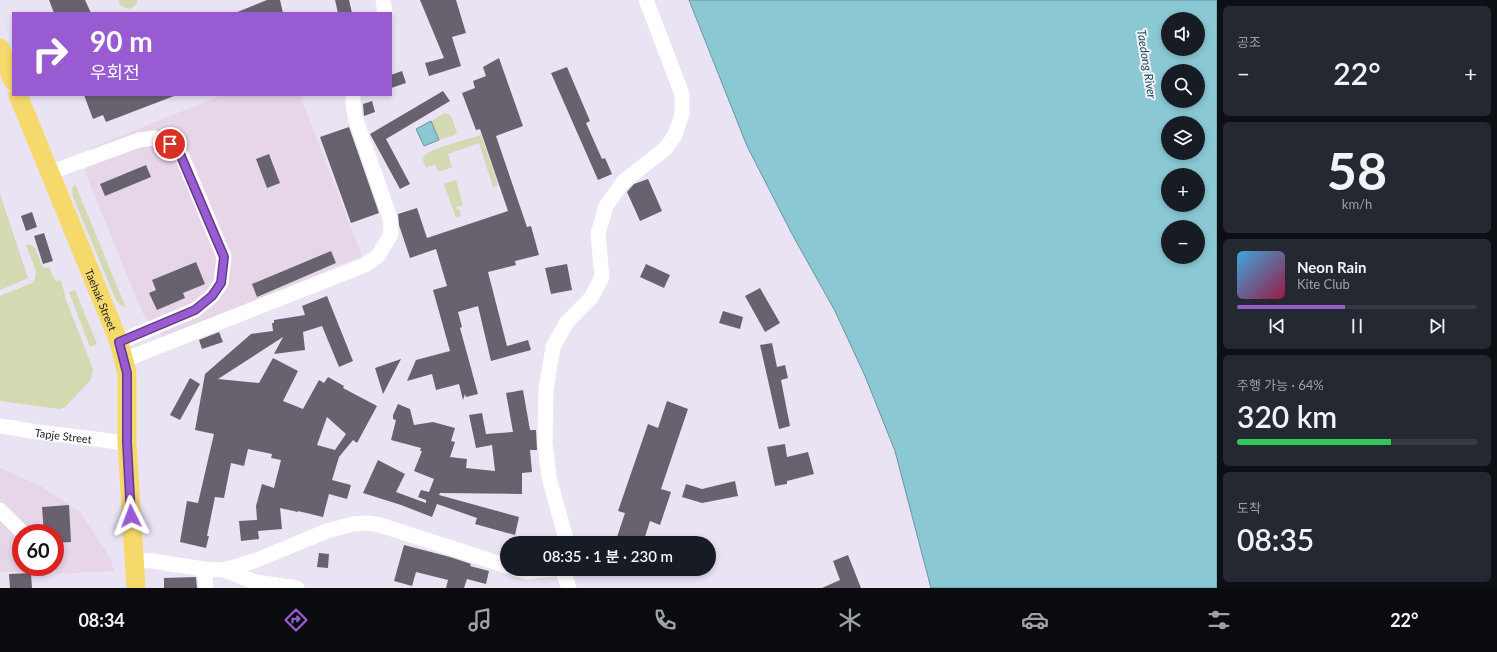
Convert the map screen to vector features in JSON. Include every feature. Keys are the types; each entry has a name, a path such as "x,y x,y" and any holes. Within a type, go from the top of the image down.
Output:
{"main road":[{"path":"0,48 12,78"},
{"name":"Taehak Street","path":"18,96 119,342 124,360 127,373 127,443 133,560 136,588"}],"street":[{"path":"383,0 385,12"},
{"path":"565,536 549,477 545,442 546,389 553,346 567,322 591,298 602,277 598,234 606,206 623,182 666,148 675,135 682,114 682,94 646,0"},
{"path":"124,360 365,265 378,256 391,234 390,218 355,117 352,101 353,96"},
{"path":"49,173 139,140 156,138 170,144 180,154 224,257 221,283 212,296 195,310 119,342"},
{"name":"Tapje Street","path":"0,426 127,443"},
{"path":"0,510 14,524"},
{"path":"224,570 254,561 327,531 353,524 368,523 380,525 500,564"},
{"path":"133,560 224,570 255,582 296,588"},
{"path":"204,569 206,588"},
{"path":"565,576 569,588"}],"shaded area":[{"path":"220,96 300,96 362,256 163,338 143,314 85,172 91,148"},
{"path":"0,468 39,485 80,512 111,559 114,571 64,574 64,524 12,524 12,572 0,572"}],"green space":[{"path":"119,0 137,0 136,4 132,8 128,9 120,5"},
{"path":"445,113 451,116 457,132 454,135 439,140 431,121"},
{"path":"481,135 498,185 493,187 479,143 448,154 452,167 439,172 435,164 426,168 423,159 428,153"},
{"path":"456,180 463,205 456,207 457,210 459,209 461,216 456,218 444,184"},
{"path":"75,184 126,308 120,305 116,300 73,197 72,189"},
{"path":"0,194 28,278 0,290"},
{"path":"30,244 35,248 43,268 49,267 55,281 61,280 66,300 93,369 90,381 65,407 60,409 0,401 0,296 32,283 35,279 36,271 26,245"},
{"path":"75,290 97,344 90,347 69,292"}],"water":[{"name":"Taedong River","path":"689,0 1217,0 1217,588 931,588 895,451 865,376 835,311 792,234 747,146"},
{"path":"431,121 439,140 424,146 416,129"}],"building":[{"path":"49,0 85,0 91,12 54,12"},
{"path":"267,0 280,0 283,12 237,12"},
{"path":"335,0 349,0 352,12 338,12"},
{"path":"420,0 456,0 466,33 452,37 461,66 429,76 425,63 444,58"},
{"path":"499,58 523,126 496,136 527,227 531,226 539,255 515,261 516,265 488,272 507,346 528,340 531,350 491,361 478,306 458,312 462,327 460,328 478,394 466,397 465,394 463,400 459,384 436,390 432,374 407,381 416,360 450,351 433,290 447,286 436,249 410,258 399,225 398,214 417,208 427,238 508,211 480,129 476,130 462,93 475,88 473,81 486,76 483,67"},
{"path":"567,67 590,121 586,123 602,159 605,158 612,174 598,180 551,73"},
{"path":"402,71 406,83 392,88 392,75"},
{"path":"443,91 450,101 386,139 410,184 400,189 370,134"},
{"path":"84,96 174,96 106,122 103,115 93,119"},
{"path":"372,101 375,112 364,116 363,104"},
{"path":"349,127 379,213 351,223 320,137"},
{"path":"269,154 280,183 267,188 256,159"},
{"path":"146,165 151,177 105,196 100,184"},
{"path":"648,179 662,211 640,221 627,192 634,184"},
{"path":"32,212 37,227 26,231 21,216"},
{"path":"44,233 53,261 43,264 34,236"},
{"path":"331,251 336,263 257,297 252,284"},
{"path":"196,262 205,284 183,293 185,298 157,310 149,293 156,290 152,280"},
{"path":"567,264 572,290 551,294 545,268"},
{"path":"646,264 670,275 664,288 640,277"},
{"path":"760,288 780,323 765,332 745,296"},
{"path":"327,296 353,361 339,367 322,326 303,332 305,350 274,354 283,337 218,379 259,383 273,358 298,371 283,401 303,409 319,380 324,383 328,377 344,386 343,388 377,406 357,443 353,440 339,457 332,480 351,485 347,499 329,494 323,517 280,508 282,529 258,531 259,539 241,541 239,521 257,520 256,506 262,484 274,488 281,460 271,458 272,454 248,449 244,466 231,463 224,498 215,497 206,548 180,542 187,501 198,503 214,434 195,430 205,374 251,334 273,331 272,323 274,323 274,320 305,315 302,306","holes":["327,417 346,434 335,450 317,445"]},
{"path":"723,311 743,317 740,329 719,323"},
{"path":"219,332 223,342 202,349 199,340"},
{"path":"772,343 777,367 785,365 788,378 781,380 790,426 779,429 760,345"},
{"path":"401,359 383,394 375,368"},
{"path":"190,378 200,384 180,420 170,415"},
{"path":"523,390 530,430 536,430 537,450 530,450 532,472 522,473 522,494 440,493 439,495 519,517 515,535 475,524 477,518 437,504 432,517 363,493 378,460 405,474 396,492 426,503 426,500 418,497 421,490 429,492 434,479 414,471 422,451 420,451 421,448 391,440 396,420 393,419 393,415 398,404 410,409 414,425 433,422 455,428 451,441 455,442 450,457 467,459 466,468 495,471 492,445 476,448 469,415 482,413 486,434 513,432 506,393"},
{"path":"667,401 688,409 661,489 671,492 660,525 650,521 645,536 617,536 625,513 618,511 648,424 658,428"},
{"path":"785,444 787,457 808,452 814,474 787,481 787,484 775,486 767,447"},
{"path":"735,481 738,496 702,503 682,497 686,484 702,489"},
{"path":"69,505 71,542 64,542 64,524 43,524 42,507"},
{"path":"404,545 450,557 471,564 470,566 489,571 486,584 467,579 464,588 446,588 448,580 416,572 412,586 394,581"},
{"path":"319,553 329,554 328,568 317,567"},
{"path":"848,555 861,588 822,588 840,580 833,561"},
{"path":"9,574 12,574 12,576 31,576 32,588 10,588"},
{"path":"196,577 197,588 164,588 164,578"}],"route":[{"path":"131,516 127,443 127,373 119,342 195,310 212,296 221,283 224,257 180,154 170,144"}]}
